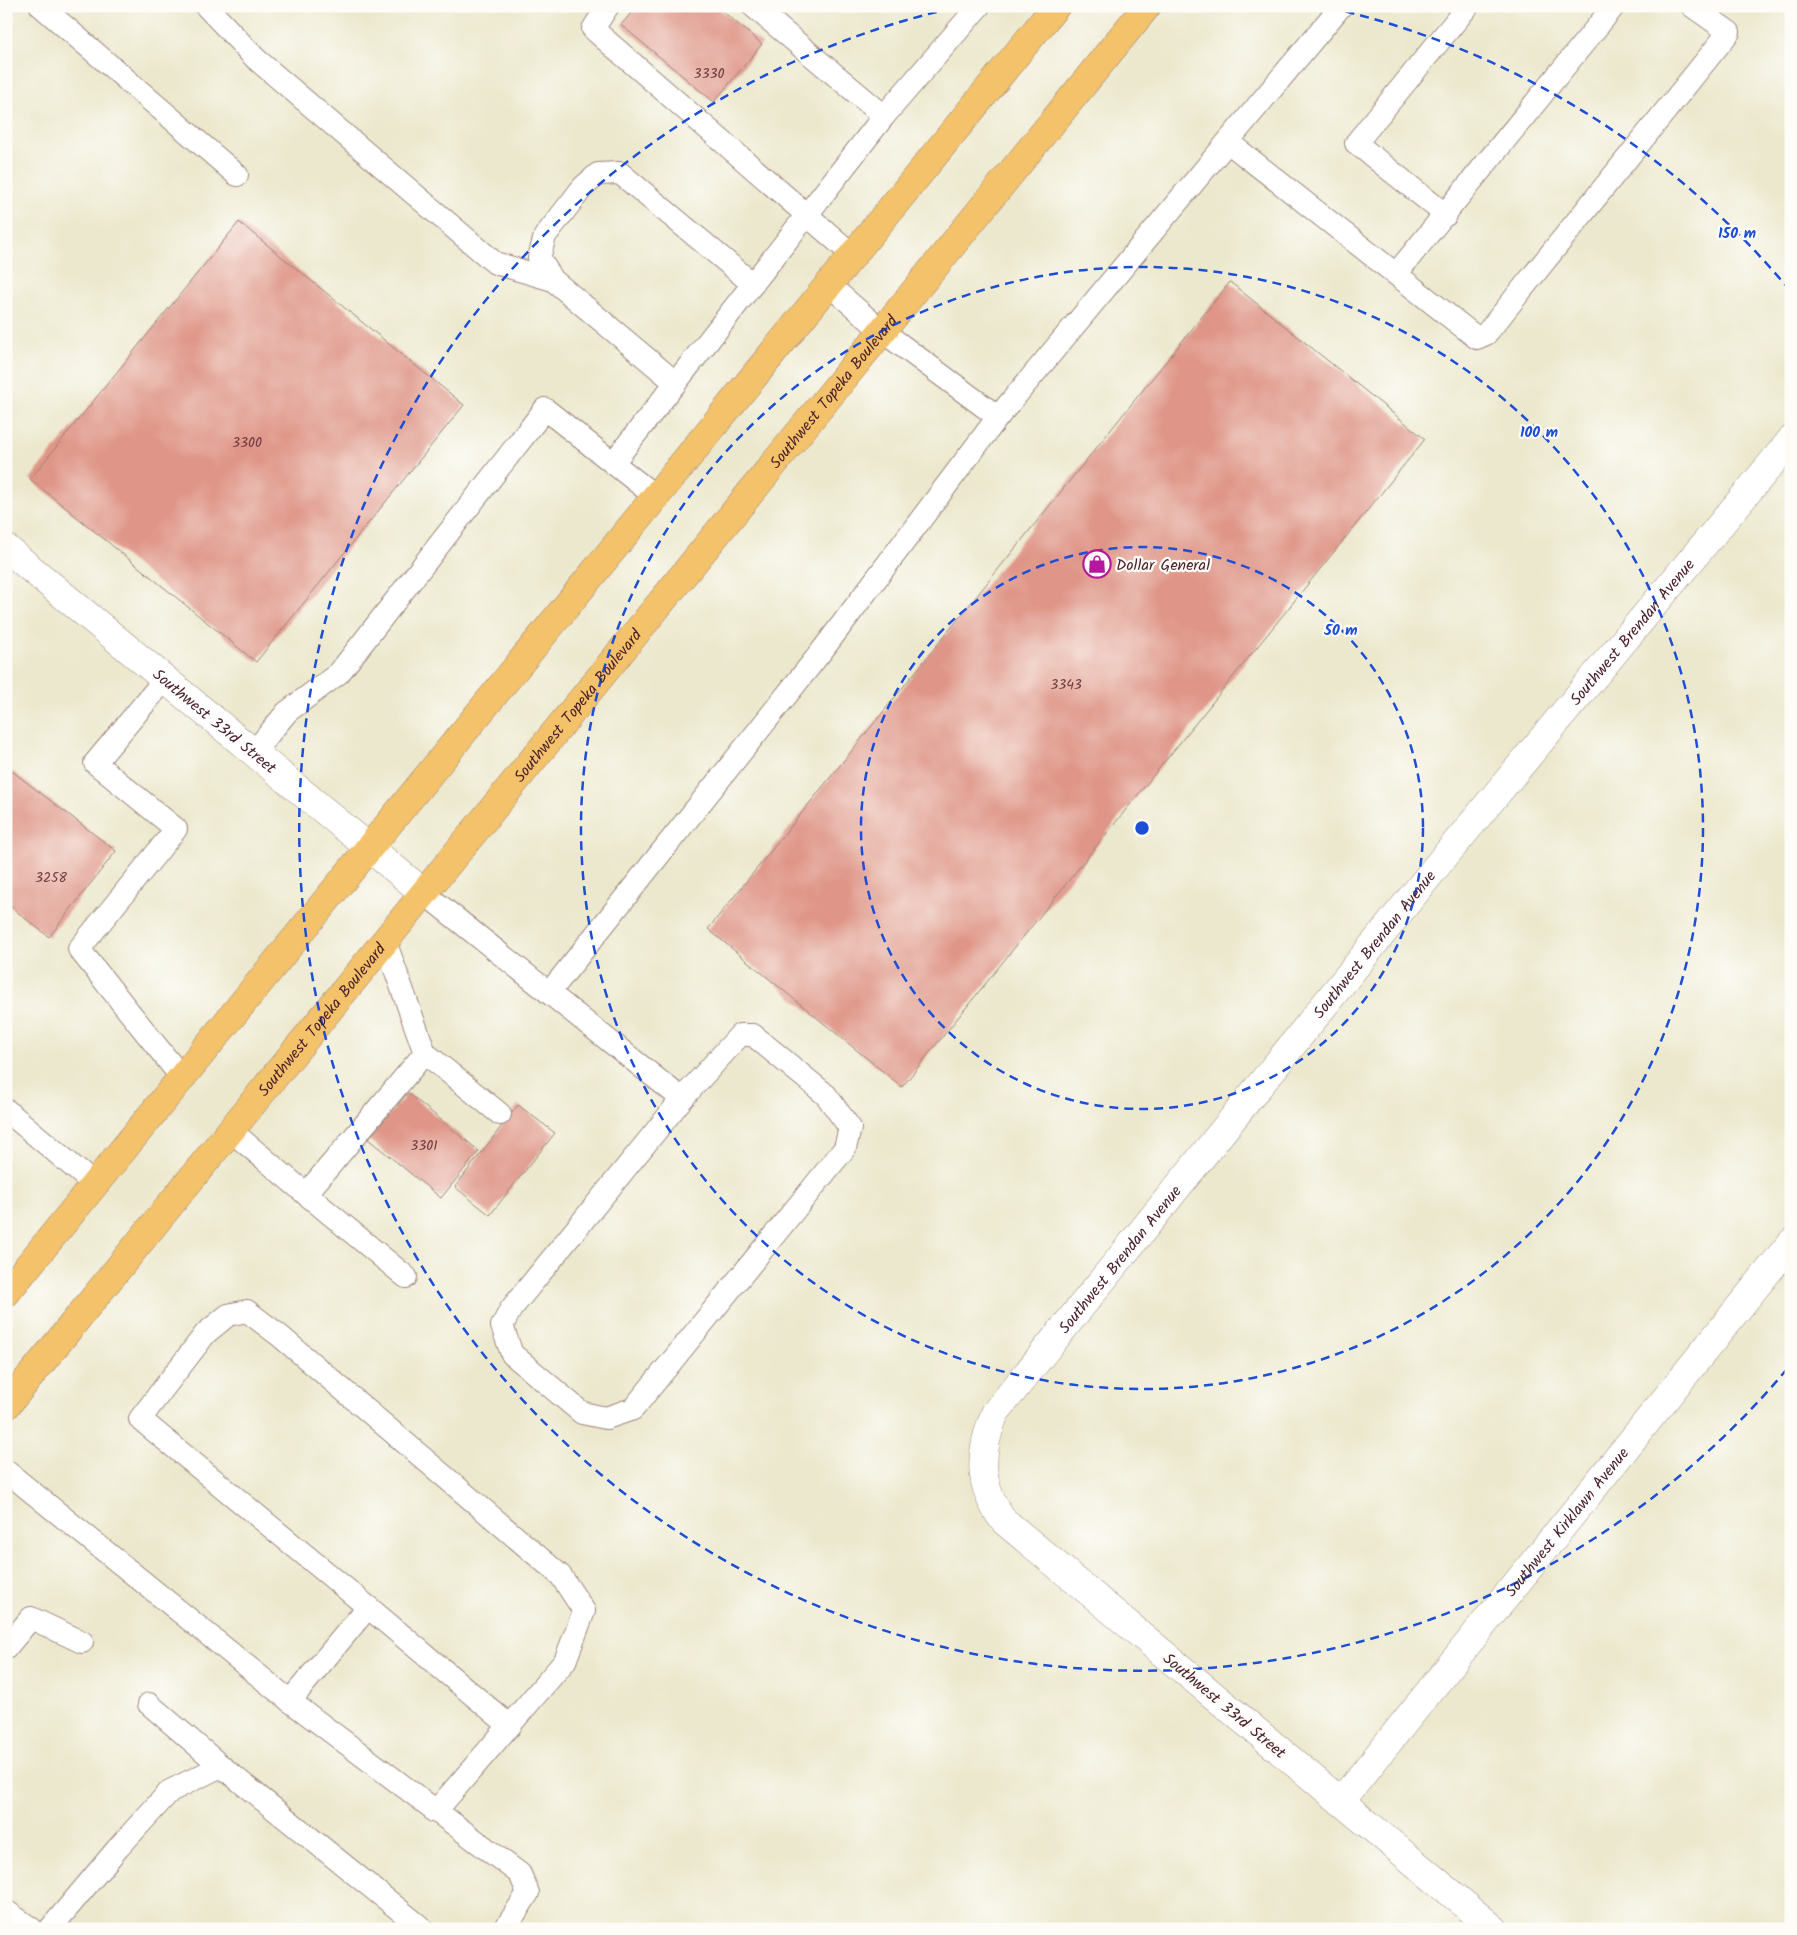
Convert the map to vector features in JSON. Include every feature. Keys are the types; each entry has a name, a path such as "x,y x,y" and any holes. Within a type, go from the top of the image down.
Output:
{"main road":[{"path":"6,1293 830,286 1056,6"},
{"name":"Southwest Topeka Boulevard","path":"6,1406 1148,6"}],"street":[{"name":"Southwest Brendan Avenue","path":"982,1463 985,1436 995,1413 1440,862 1791,440"},
{"name":"Southwest 33rd Street","path":"6,548 424,893"},
{"name":"Southwest Kirklawn Avenue","path":"1340,1801 1791,1242"},
{"name":"Southwest 33rd Street","path":"982,1463 986,1487 996,1511 1004,1522 1494,1929"}],"lane":[{"path":"41,6 237,175"},
{"path":"206,6 255,58 496,263 553,280"},
{"path":"608,6 593,29 854,256"},
{"path":"753,6 884,116"},
{"path":"613,462 884,116 978,6"},
{"path":"549,993 821,652 998,417 1341,6"},
{"path":"1446,215 1356,143 1468,6"},
{"path":"1396,274 1446,215 1614,6"},
{"path":"1228,142 1477,338 1486,334 1729,32 1692,6"},
{"path":"676,383 553,280 539,258 545,236 583,187 598,174 620,173 753,284"},
{"path":"830,286 882,331 998,417"},
{"path":"254,752 286,712 339,673 545,409 656,497"},
{"path":"165,679 95,763 176,829 79,949 182,1078"},
{"path":"424,893 682,1099"},
{"path":"385,941 425,1053 500,1114"},
{"path":"740,1035 753,1035 826,1095 850,1128 845,1148 633,1409 606,1418 582,1413 512,1354 502,1326 511,1308 682,1099 740,1035"},
{"path":"306,1194 425,1053"},
{"path":"8,1116 95,1185"},
{"path":"230,1130 406,1277"},
{"path":"435,1812 510,1726 565,1661 584,1611 561,1576 280,1336 247,1311 228,1315 206,1334 140,1419 510,1726"},
{"path":"6,1472 290,1701 435,1812 520,1874 528,1893 505,1929"},
{"path":"290,1701 368,1607"},
{"path":"6,1648 31,1618 82,1642"},
{"path":"149,1704 221,1766 423,1929"},
{"path":"50,1929 118,1848 170,1791 221,1766"},
{"path":"6,1911 32,1929"}],"building":[{"path":"637,6 716,6 762,44 714,102 621,25"},
{"path":"239,222 464,405 256,662 30,479"},
{"path":"1230,282 1425,439 902,1087 708,929"},
{"path":"12,771 116,851 49,937 6,903 6,778"},
{"path":"408,1093 479,1151 441,1198 368,1139"},
{"path":"518,1105 555,1133 490,1215 455,1187"}],"place":[{"name":"Dollar General","path":"1097,564"}]}
